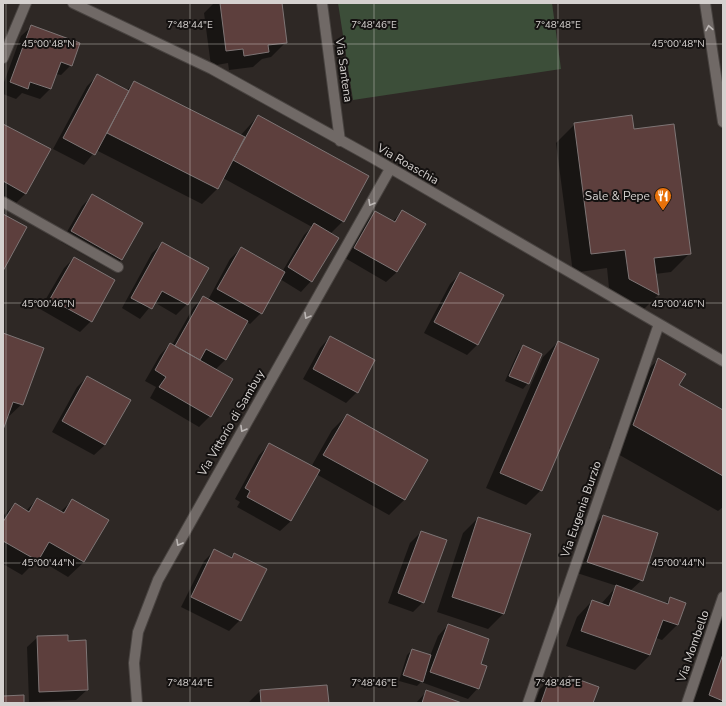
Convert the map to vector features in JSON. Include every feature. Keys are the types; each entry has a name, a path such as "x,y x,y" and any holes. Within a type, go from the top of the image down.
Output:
{"street":[{"path":"3,58 26,3"},
{"name":"Via Roaschia","path":"72,3 212,69 390,169 723,361"},
{"name":"Via Santena","path":"322,3 340,141"},
{"path":"705,3 723,122"},
{"name":"Via Vittorio di Sambuy","path":"137,703 134,663 138,632 158,580 390,169"},
{"path":"3,202 118,267"},
{"name":"Via Eugenia Burzio","path":"528,703 659,324"},
{"name":"Via Mombello","path":"687,703 723,597"}],"green space":[{"path":"338,3 552,3 561,69 353,100"}],"building":[{"path":"220,3 282,3 287,43 268,45 269,52 244,56 243,49 226,51"},
{"path":"31,25 80,43 72,66 61,62 51,89 30,82 28,89 10,82"},
{"path":"97,74 129,91 95,155 63,138"},
{"path":"134,81 245,137 218,189 107,133"},
{"path":"258,115 369,176 344,222 233,160"},
{"path":"632,115 634,129 674,124 691,254 654,258 659,295 629,279 625,250 591,254 574,123"},
{"path":"3,124 51,149 26,194 3,181"},
{"path":"92,194 143,223 122,260 71,231"},
{"path":"402,210 426,224 397,272 354,248 375,211 395,222"},
{"path":"3,214 27,227 3,271"},
{"path":"314,223 339,238 312,282 288,267"},
{"path":"162,242 209,268 188,305 162,291 152,309 131,298"},
{"path":"241,247 285,272 262,314 217,289"},
{"path":"74,257 115,280 92,322 50,299"},
{"path":"460,272 504,295 478,345 434,322"},
{"path":"203,296 248,321 226,360 206,349 200,360 175,346"},
{"path":"3,333 44,348 23,405 13,402 3,430"},
{"path":"330,336 375,360 358,393 313,369"},
{"path":"558,341 599,359 542,491 500,473"},
{"path":"170,343 233,379 211,417 159,387 166,377 155,370"},
{"path":"523,345 542,354 529,384 509,376"},
{"path":"658,358 686,374 679,385 723,410 723,476 633,425"},
{"path":"87,376 131,400 105,445 62,421"},
{"path":"347,414 428,460 405,500 323,455"},
{"path":"269,443 320,470 291,521 247,497 250,491 245,488"},
{"path":"37,498 64,513 72,499 109,520 84,562 49,542 38,561 3,541 3,522 15,503 29,512"},
{"path":"603,515 658,533 643,581 587,562"},
{"path":"478,517 531,534 504,614 452,597"},
{"path":"421,531 447,540 424,603 398,593"},
{"path":"214,549 232,558 234,553 267,569 241,621 191,597"},
{"path":"616,585 668,604 670,597 686,603 678,625 663,620 650,655 581,631 592,600 609,606"},
{"path":"448,624 489,639 481,664 487,666 479,689 430,672"},
{"path":"68,635 68,641 86,640 88,690 39,692 37,636"},
{"path":"412,649 431,655 423,682 403,675"},
{"path":"723,654 723,701 709,695"},
{"path":"569,676 599,687 593,703 541,703 550,677 566,683"},
{"path":"327,685 329,703 261,703 260,690"},
{"path":"426,690 462,703 422,703"},
{"path":"24,695 24,703 3,703 3,696"}],"place":[{"name":"Sale & Pepe","path":"663,211"}]}
